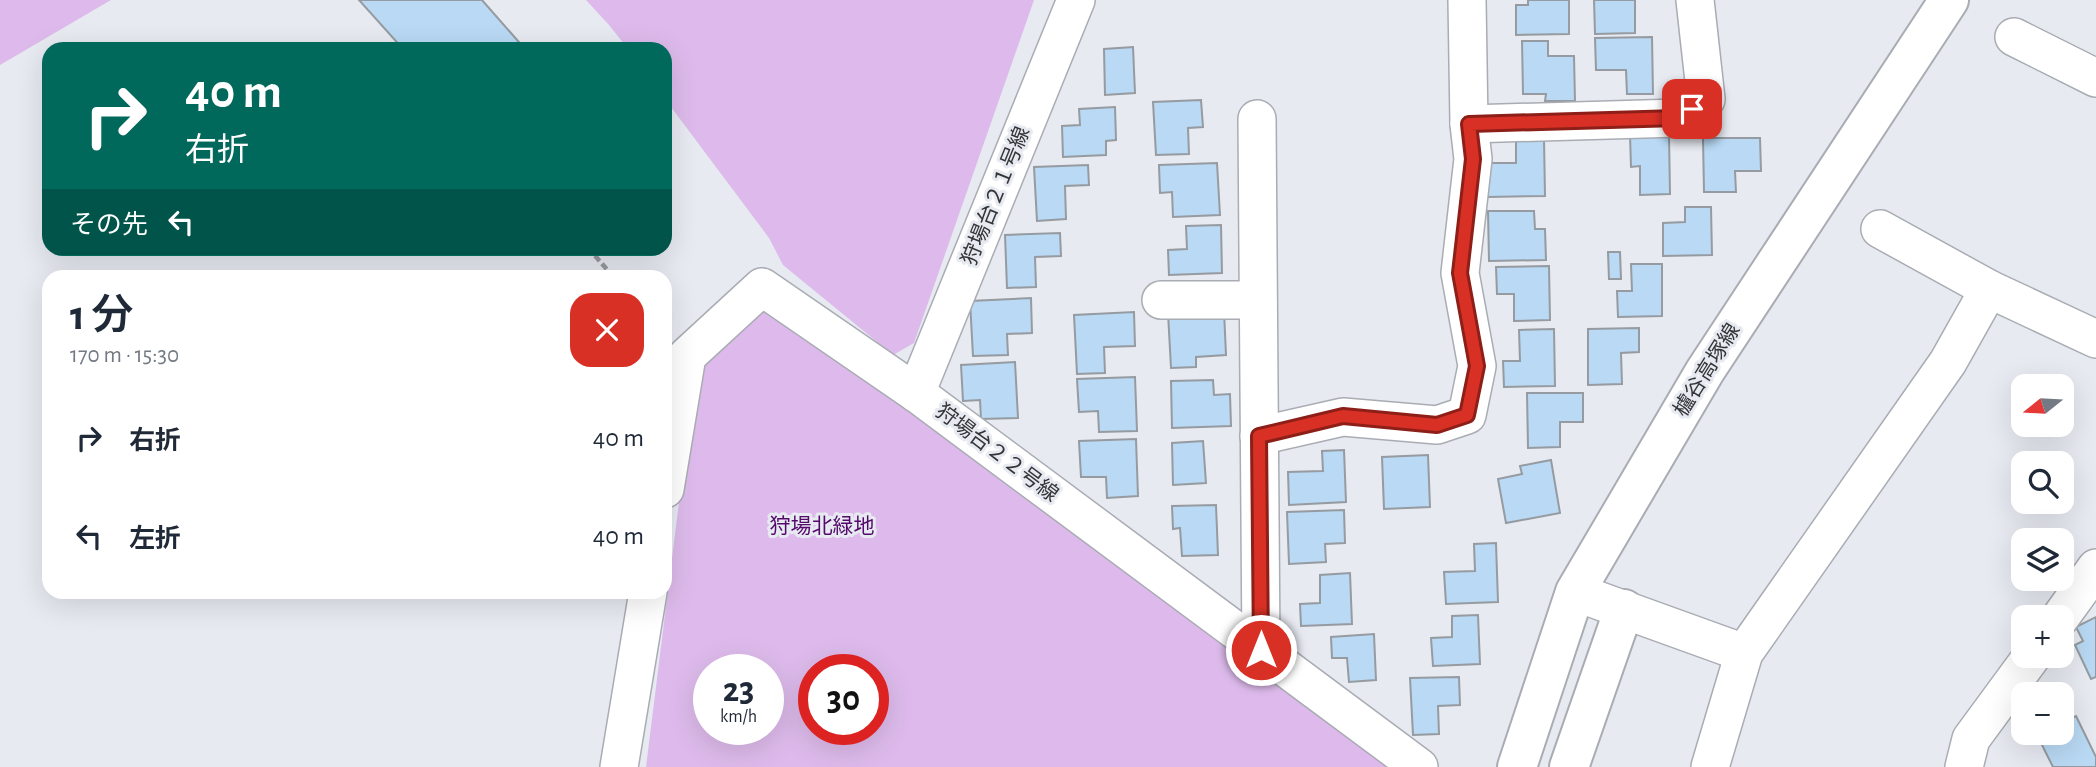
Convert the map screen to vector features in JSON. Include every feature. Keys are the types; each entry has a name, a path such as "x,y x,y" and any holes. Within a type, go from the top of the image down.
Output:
{"street":[{"name":"狩場台２１号線","path":"916,393 1076,0"},
{"path":"1259,436 1343,416 1437,425 1467,415 1477,366 1460,273 1473,159 1469,124 1466,0"},
{"path":"1469,124 1678,118 1706,99 1695,0"},
{"name":"櫨谷高塚線","path":"1517,767 1575,592 1705,371 1949,0"},
{"path":"2014,37 2096,78"},
{"path":"1257,120 1261,650"},
{"path":"1880,229 1989,289 2096,339"},
{"name":"狩場台２２号線","path":"672,447 687,356 762,287 916,393 1419,767"},
{"path":"1710,767 1744,653 1948,362 1989,289"},
{"path":"1161,300 1258,300"},
{"path":"2069,605 2096,568"},
{"path":"1575,592 1744,653"},
{"path":"619,767 647,599"},
{"path":"1569,767 1624,609"},
{"path":"1964,767 1971,739 2023,668"}],"path":[{"path":"594,256 607,270"}],"green space":[{"path":"0,0 111,0 0,65"},
{"path":"586,0 1034,0 914,343 893,355 783,265 769,238 672,108 672,42 622,42"},
{"name":"狩場北緑地","path":"768,304 1392,767 646,767 667,599 672,599 672,558 696,366"}],"building":[{"path":"359,0 482,0 519,42 397,42"},
{"path":"1528,0 1569,0 1569,34 1516,35 1516,5 1528,5"},
{"path":"1594,0 1635,0 1635,33 1595,34"},
{"path":"1652,37 1653,94 1627,94 1626,70 1596,70 1595,38"},
{"path":"1522,41 1548,41 1548,56 1574,56 1575,101 1545,101 1546,94 1523,94"},
{"path":"1133,47 1135,93 1105,95 1104,49"},
{"path":"1201,100 1203,127 1188,128 1189,154 1156,155 1153,102"},
{"path":"1115,107 1116,140 1106,141 1106,155 1063,157 1062,126 1080,125 1079,109"},
{"path":"1630,135 1669,135 1670,194 1640,195 1640,166 1631,167"},
{"path":"1516,138 1544,138 1545,196 1488,197 1488,163 1516,163"},
{"path":"1703,138 1760,138 1761,171 1735,171 1736,192 1704,192"},
{"path":"1217,163 1220,215 1173,217 1172,192 1160,193 1159,165"},
{"path":"1088,165 1089,185 1065,186 1066,219 1037,221 1034,167"},
{"path":"1685,207 1711,207 1712,255 1663,256 1663,223 1685,222"},
{"path":"1488,211 1534,211 1535,229 1545,229 1546,260 1489,261"},
{"path":"1221,225 1222,273 1169,275 1168,250 1187,249 1186,226"},
{"path":"1060,233 1061,256 1035,257 1036,287 1007,288 1005,235"},
{"path":"1608,252 1620,252 1621,279 1609,279"},
{"path":"1631,264 1662,264 1662,316 1618,317 1617,291 1632,291"},
{"path":"1549,266 1550,320 1514,321 1514,294 1497,294 1496,267"},
{"path":"1031,298 1032,333 1007,334 1008,355 973,356 970,301"},
{"path":"1224,311 1226,355 1196,357 1196,367 1171,368 1168,313"},
{"path":"1134,312 1135,346 1104,347 1105,373 1077,374 1074,315"},
{"path":"1639,328 1639,352 1621,353 1622,384 1588,385 1588,329"},
{"path":"1554,329 1555,386 1504,387 1503,361 1520,361 1519,330"},
{"path":"1015,362 1018,418 981,419 980,400 963,401 961,365"},
{"path":"1135,377 1137,431 1099,432 1098,411 1079,412 1077,379"},
{"path":"1213,380 1214,395 1230,394 1231,426 1172,428 1171,381"},
{"path":"1527,393 1583,393 1583,422 1560,422 1560,447 1528,448"},
{"path":"1136,439 1138,496 1107,498 1106,477 1081,477 1079,441"},
{"path":"1203,441 1206,483 1173,485 1172,443"},
{"path":"1344,450 1346,502 1289,505 1288,472 1323,471 1322,451"},
{"path":"1428,455 1430,507 1384,509 1382,457"},
{"path":"1551,460 1560,513 1506,523 1498,479 1522,474 1520,466"},
{"path":"1216,505 1218,555 1182,556 1180,528 1173,529 1172,506"},
{"path":"1344,510 1345,543 1325,544 1326,562 1289,564 1287,512"},
{"path":"1496,543 1498,602 1446,604 1444,572 1475,571 1474,544"},
{"path":"1350,573 1352,624 1301,626 1300,604 1320,603 1320,575"},
{"path":"1478,615 1480,664 1433,666 1431,638 1452,637 1452,616"},
{"path":"2096,617 2096,677 2091,679 2075,645 2083,641 2076,627"},
{"path":"1374,634 1376,680 1349,682 1347,658 1332,658 1331,637"},
{"path":"1459,677 1460,705 1438,706 1439,734 1413,735 1410,678"},
{"path":"2076,716 2096,757 2096,767 2053,767 2042,745 2074,745"}],"route":[{"path":"1261,650 1259,436 1343,416 1437,425 1467,415 1477,366 1460,273 1473,159 1469,124 1678,118 1692,109"}]}
